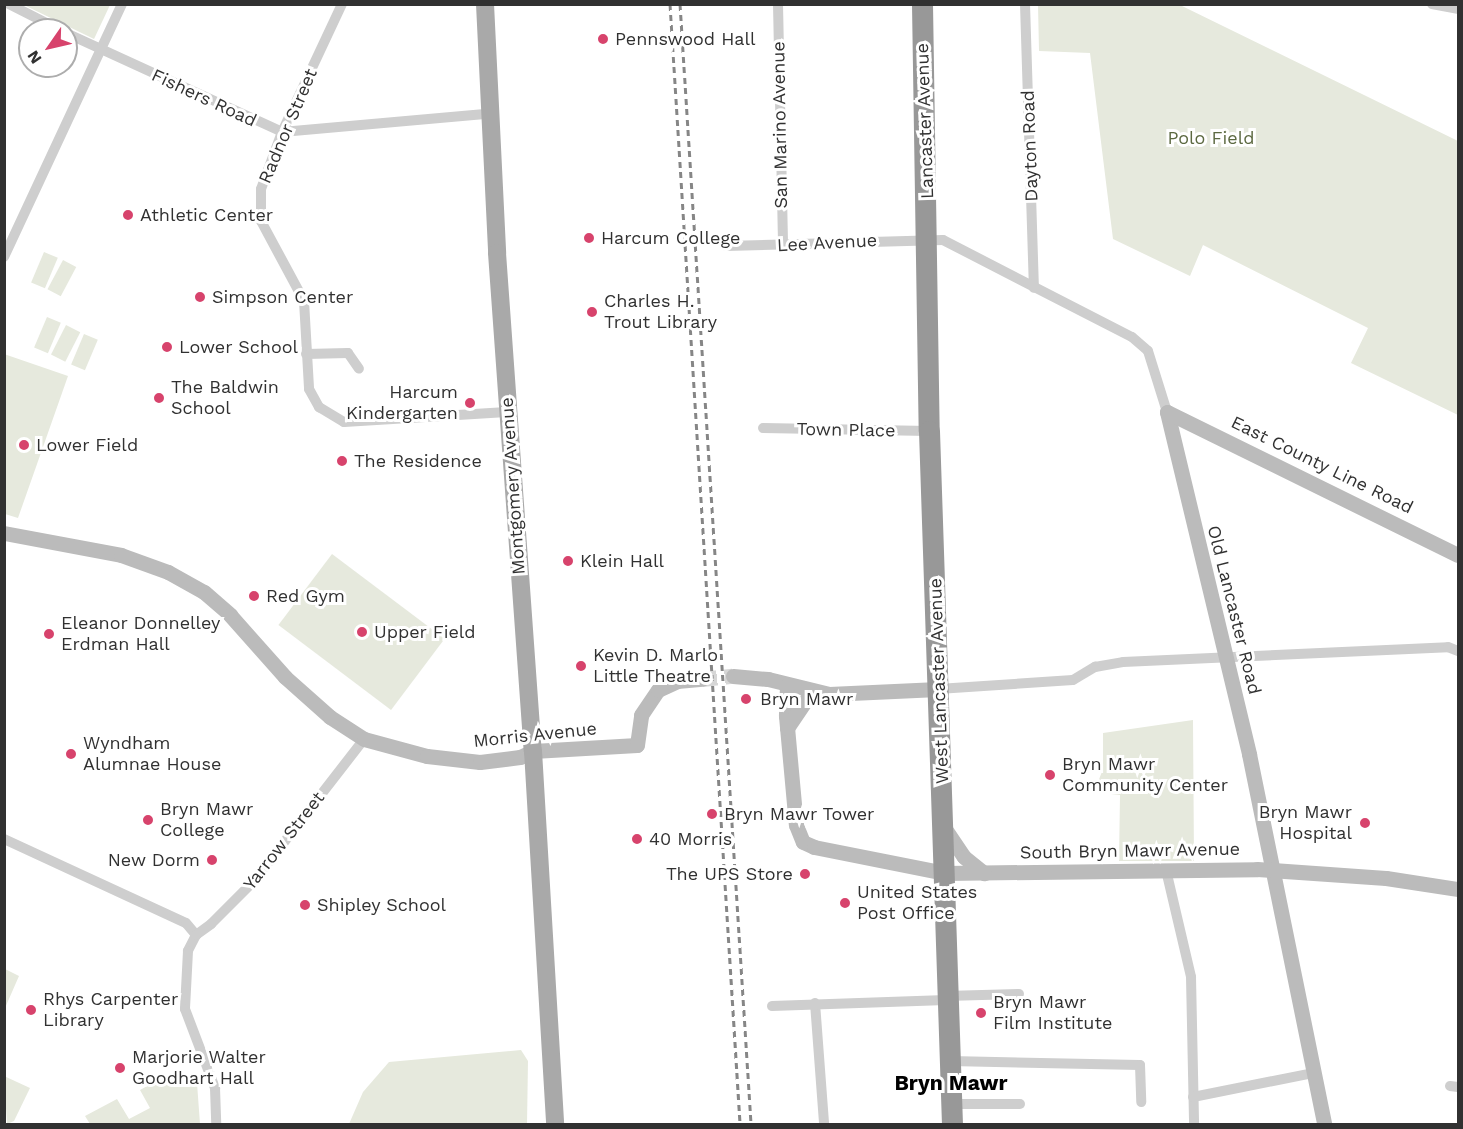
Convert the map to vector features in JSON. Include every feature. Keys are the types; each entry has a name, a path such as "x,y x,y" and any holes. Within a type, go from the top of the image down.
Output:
{"highway":[{"name":"Lancaster Avenue","path":"922,4 928,238"},
{"name":"West Lancaster Avenue","path":"928,238 929,431 951,1114"}],"main road":[{"name":"Montgomery Avenue","path":"485,4 493,113 507,412 533,751 555,1125"}],"street":[{"path":"9,4 36,18"},
{"path":"4,257 122,4"},
{"name":"Radnor Street","path":"342,4 282,132 261,189 261,221 304,301 309,389 319,407 344,422 507,412"},
{"name":"San Marino Avenue","path":"778,4 783,246"},
{"name":"Dayton Road","path":"1025,4 1034,288"},
{"path":"1432,4 1458,9"},
{"name":"Fishers Road","path":"78,39 282,132 493,113"},
{"name":"Lee Avenue","path":"726,246 783,246 928,238"},
{"name":"Old Lancaster Road","path":"928,238 944,240 1115,328 1148,351 1167,412 1225,657 1272,870 1324,1125"},
{"path":"306,354 348,353 359,369"},
{"name":"East County Line Road","path":"1167,412 1458,555"},
{"name":"Town Place","path":"763,428 929,431"},
{"name":"Morris Avenue","path":"4,533 121,555 168,572 204,592 308,700 364,739 445,760 480,762 520,757 533,751 637,746 641,715 651,698 677,681 702,679"},
{"path":"733,676 768,679 812,691 938,689 1073,680 1104,664 1448,647 1458,651"},
{"path":"786,685 787,728"},
{"path":"787,728 812,691"},
{"name":"South Bryn Mawr Avenue","path":"787,728 796,825 803,842 945,873 1272,870 1386,878 1458,889"},
{"name":"Yarrow Street","path":"196,935 212,924 254,880 364,739"},
{"path":"943,826 964,857 984,873"},
{"path":"4,839 186,923 196,935 188,951 185,1009 215,1088 216,1125"},
{"path":"1166,870 1191,977 1194,1125"},
{"path":"772,1006 1019,994"},
{"path":"815,1003 824,1125"},
{"path":"950,1061 1140,1065 1141,1102"},
{"path":"1193,1097 1313,1073"},
{"path":"951,1114 1020,1104"}],"green space":[{"path":"24,5 110,5 94,39 78,31 78,18 51,18"},
{"name":"Polo Field","path":"1038,5 1180,5 1458,141 1458,415 1351,363 1368,328 1203,245 1190,276 1113,239 1090,53 1039,51"},
{"path":"44,252 58,258 45,288 31,282"},
{"path":"63,260 76,267 61,296 48,289"},
{"path":"47,317 61,323 48,353 34,347"},
{"path":"66,325 80,332 65,362 51,354"},
{"path":"84,334 98,340 85,370 71,364"},
{"name":"Lower Field","path":"4,354 68,376 18,518 5,514"},
{"name":"Upper Field","path":"332,554 445,639 391,710 278,625"},
{"path":"1193,720 1194,861 1119,861 1120,795 1102,793 1098,782 1103,769 1103,733"},
{"path":"5,969 19,976 5,1008"},
{"path":"521,1050 528,1061 527,1124 349,1124 363,1092 389,1062"},
{"path":"171,1073 197,1083 200,1124 90,1124 85,1116 117,1099 129,1119 150,1108 140,1090"},
{"path":"4,1076 30,1088 14,1121 7,1124"}],"tunnel":[{"path":"702,679 733,676"}],"railway":[{"path":"670,4 740,1124"},
{"path":"680,4 751,1124"}],"place":[{"name":"Pennswood Hall","path":"603,39"},
{"name":"Athletic Center","path":"128,215"},
{"name":"Harcum College","path":"589,238"},
{"name":"Simpson Center","path":"200,297"},
{"name":"Charles H. Trout Library","path":"592,312"},
{"name":"Lower School","path":"167,347"},
{"name":"The Baldwin School","path":"159,398"},
{"name":"Harcum Kindergarten","path":"470,403"},
{"name":"Lower Field","path":"24,445"},
{"name":"The Residence","path":"342,461"},
{"name":"Klein Hall","path":"568,561"},
{"name":"Red Gym","path":"254,596"},
{"name":"Upper Field","path":"362,632"},
{"name":"Eleanor Donnelley Erdman Hall","path":"49,634"},
{"name":"Kevin D. Marlo Little Theatre","path":"581,666"},
{"name":"Bryn Mawr","path":"746,699"},
{"name":"Wyndham Alumnae House","path":"71,754"},
{"name":"Bryn Mawr Community Center","path":"1050,775"},
{"name":"Bryn Mawr Tower","path":"712,814"},
{"name":"Bryn Mawr College","path":"148,820"},
{"name":"Bryn Mawr Hospital","path":"1365,823"},
{"name":"40 Morris","path":"637,839"},
{"name":"New Dorm","path":"212,860"},
{"name":"The UPS Store","path":"805,874"},
{"name":"United States Post Office","path":"845,903"},
{"name":"Shipley School","path":"305,905"},
{"name":"Rhys Carpenter Library","path":"31,1010"},
{"name":"Bryn Mawr Film Institute","path":"981,1013"},
{"name":"Marjorie Walter Goodhart Hall","path":"120,1068"}],"district":[{"name":"Bryn Mawr","path":"951,1083"}]}
